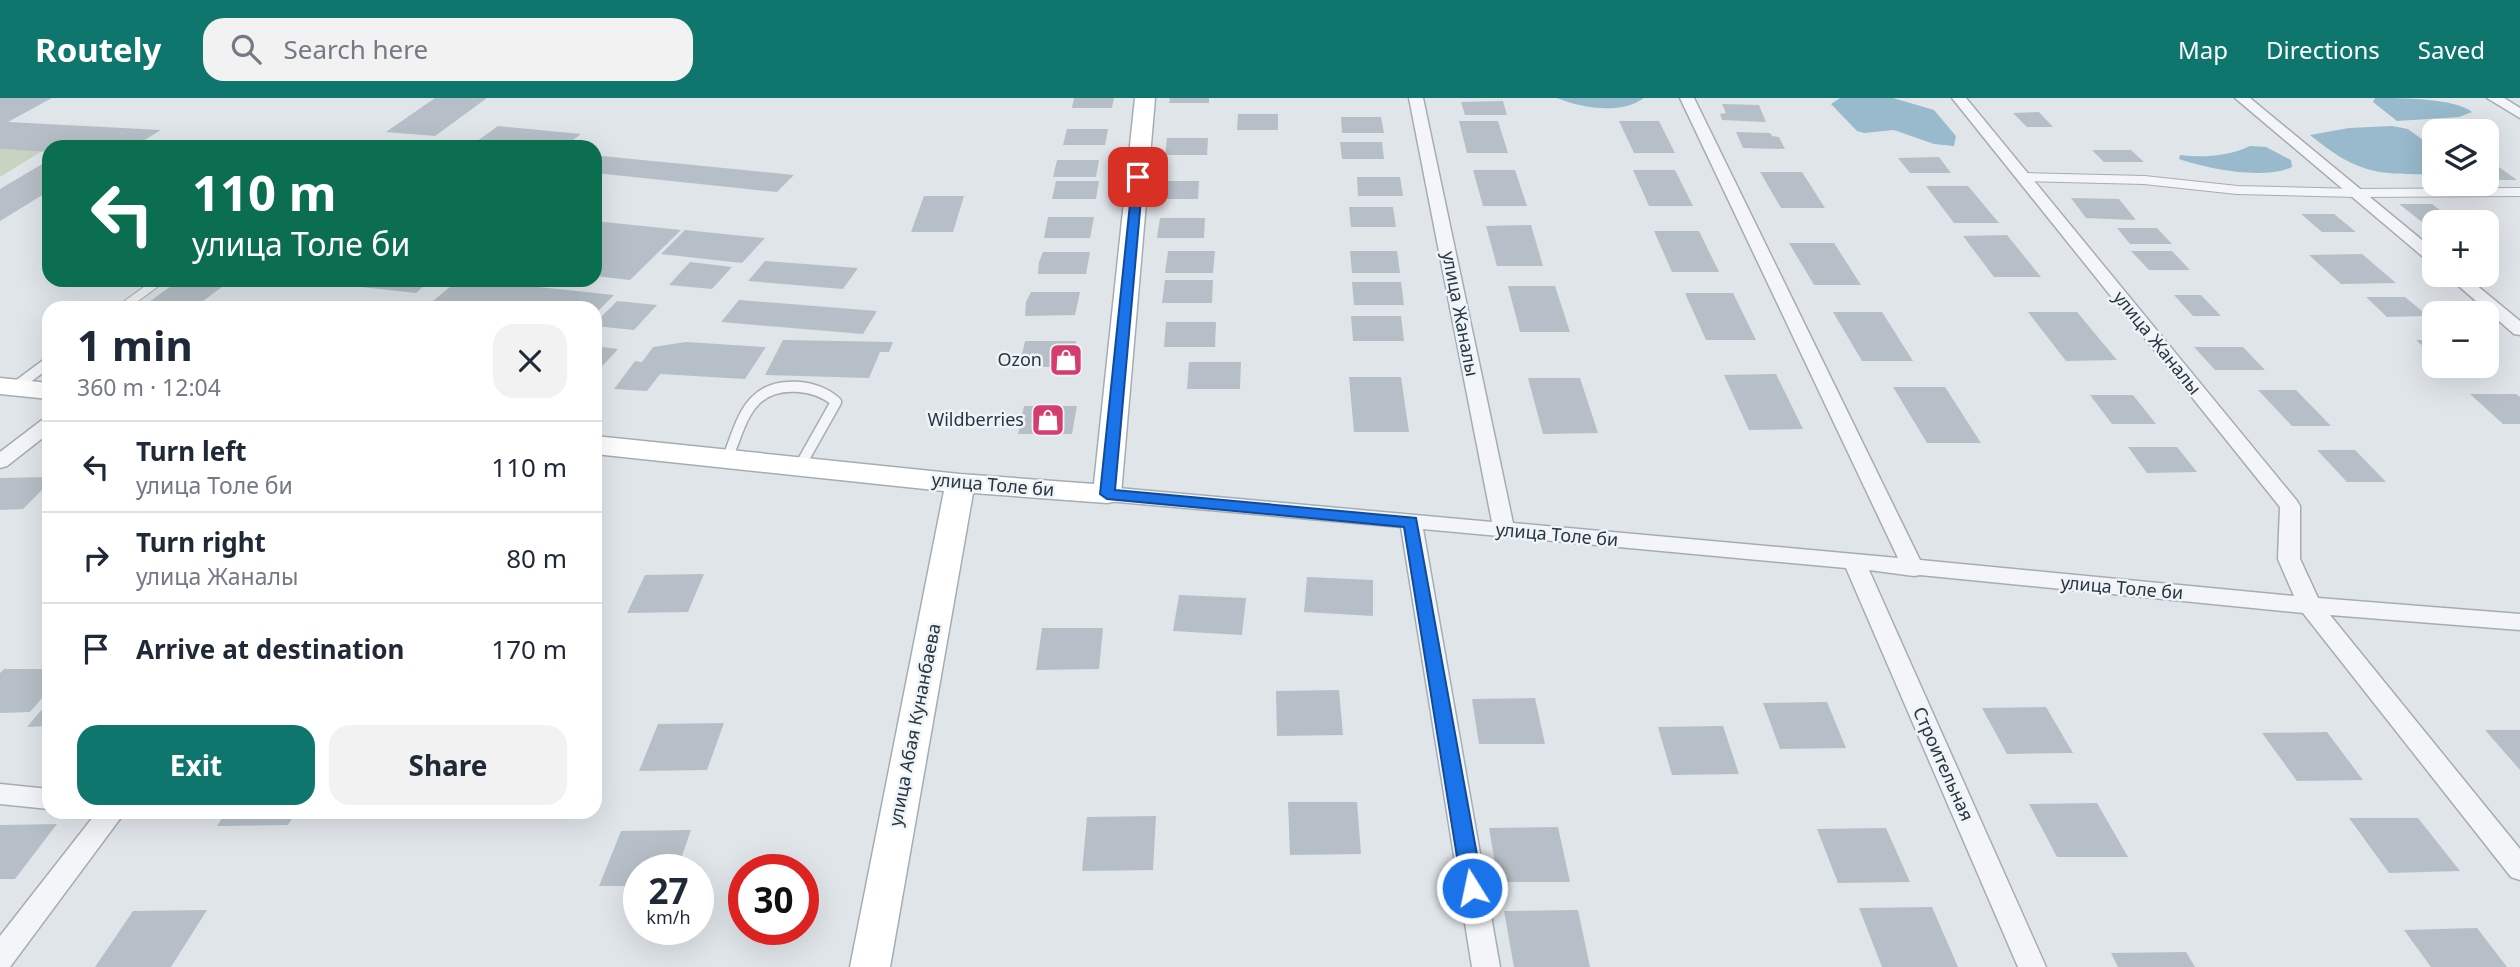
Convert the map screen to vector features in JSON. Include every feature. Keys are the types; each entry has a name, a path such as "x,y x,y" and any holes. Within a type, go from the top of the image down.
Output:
{"street":[{"path":"1107,494 1145,98"},
{"name":"улица Жаналы","path":"1416,98 1504,531"},
{"path":"1687,98 1914,569"},
{"name":"улица Жаналы","path":"1959,98 2290,506 2290,559 2311,606"},
{"path":"2242,98 2422,248"},
{"path":"2494,98 2520,114"},
{"path":"2468,287 2520,330"},
{"path":"7,387 42,390"},
{"path":"0,461 42,429"},
{"name":"улица Толе би","path":"602,446 960,483 1854,561 2311,606 2520,622"},
{"name":"улица Абая Кунанбаева","path":"870,967 960,483"},
{"path":"1411,522 1486,967"},
{"name":"Строительная","path":"1854,561 2032,967"},
{"path":"2311,606 2520,869"},
{"path":"0,794 42,798"},
{"path":"0,958 107,819"}],"lane":[{"path":"2023,177 2144,180 2237,190 2357,193 2520,192"},
{"path":"132,301 150,287"},
{"path":"7,387 42,366"},
{"path":"727,458 756,400 775,391 808,387 829,394 836,402 800,466"}],"green space":[{"path":"0,149 42,151 0,177"}],"water":[{"path":"1557,98 1644,98 1624,107 1601,108 1577,105"},
{"path":"1840,98 1893,98 1934,110 1956,136 1954,146 1934,144 1894,130 1864,133 1857,131 1831,104"},
{"path":"2375,98 2441,101 2472,112 2459,117 2397,121 2373,102"},
{"path":"2392,126 2408,129 2422,139 2422,174 2396,174 2368,169 2341,157 2310,135 2349,128"},
{"path":"2250,146 2266,147 2291,160 2292,167 2267,173 2236,172 2179,159 2180,155 2216,155"}],"building":[{"path":"0,98 52,98 8,122 161,130 145,140 42,140 42,152 0,149"},
{"path":"435,98 487,98 435,136 386,132"},
{"path":"1074,98 1114,98 1112,108 1072,108"},
{"path":"1170,98 1209,98 1209,103 1169,103"},
{"path":"1503,101 1507,115 1465,115 1461,102"},
{"path":"1722,104 1759,105 1766,122 1722,120 1720,114 1726,113"},
{"path":"2039,112 2053,127 2027,127 2013,113"},
{"path":"1238,114 1278,114 1278,130 1237,130"},
{"path":"1341,117 1381,117 1384,133 1342,133"},
{"path":"1459,121 1498,121 1508,153 1467,153"},
{"path":"1619,121 1659,121 1675,153 1634,153"},
{"path":"498,126 581,134 573,140 479,140"},
{"path":"1067,129 1108,129 1105,145 1063,145"},
{"path":"1736,132 1770,133 1779,137 1785,149 1743,148"},
{"path":"1167,138 1208,138 1207,155 1165,155"},
{"path":"1340,142 1382,142 1384,159 1342,159"},
{"path":"2092,150 2131,150 2144,162 2104,162"},
{"path":"602,156 794,175 777,192 602,174"},
{"path":"1939,157 1951,173 1910,173 1898,158"},
{"path":"1057,160 1099,160 1096,177 1053,177"},
{"path":"42,164 42,195 0,221 0,189"},
{"path":"2499,167 2517,180 2499,180"},
{"path":"1473,170 1515,170 1527,206 1483,206"},
{"path":"1633,170 1675,170 1693,206 1649,206"},
{"path":"1760,172 1802,172 1825,208 1781,208"},
{"path":"1357,177 1400,177 1403,196 1358,196"},
{"path":"1056,181 1099,181 1096,199 1052,199"},
{"path":"1156,181 1199,181 1198,199 1154,199"},
{"path":"1926,186 1968,186 1999,223 1954,223"},
{"path":"924,196 964,196 953,232 911,232"},
{"path":"2071,198 2119,199 2136,220 2086,218"},
{"path":"2399,204 2432,204 2440,210 2422,210 2422,222"},
{"path":"1349,207 1393,207 1396,227 1351,227"},
{"path":"2301,214 2334,214 2356,232 2322,232"},
{"path":"1048,217 1094,217 1090,238 1044,238"},
{"path":"1160,218 1205,218 1204,238 1157,238"},
{"path":"602,222 681,230 630,280 602,277"},
{"path":"1531,225 1543,266 1497,266 1486,226"},
{"path":"2117,228 2157,228 2172,244 2130,244"},
{"path":"685,230 765,238 742,263 661,254"},
{"path":"1654,231 1699,231 1719,272 1672,272"},
{"path":"2007,235 2041,277 1994,277 1963,236"},
{"path":"1789,243 1834,243 1861,285 1814,285"},
{"path":"1168,251 1215,251 1213,273 1165,273"},
{"path":"1350,251 1397,251 1400,273 1352,273"},
{"path":"2131,251 2172,251 2190,270 2149,270"},
{"path":"1043,252 1090,252 1086,274 1038,274"},
{"path":"2362,254 2396,283 2341,284 2309,255"},
{"path":"765,261 858,268 843,289 748,281"},
{"path":"690,262 732,267 712,289 669,285"},
{"path":"1165,280 1213,280 1212,303 1162,303"},
{"path":"1352,282 1401,282 1404,305 1354,305"},
{"path":"1508,286 1555,286 1570,332 1520,332"},
{"path":"170,287 222,287 203,301 150,301"},
{"path":"361,287 423,287 416,293"},
{"path":"450,287 539,287 614,295 602,307 602,301 433,301"},
{"path":"1031,292 1080,292 1075,315 1025,316 1026,302"},
{"path":"1685,293 1733,293 1756,340 1706,340"},
{"path":"2174,295 2201,295 2221,316 2193,316"},
{"path":"2366,297 2405,297 2422,311 2422,316 2387,317"},
{"path":"739,300 877,311 863,334 721,322"},
{"path":"617,301 657,305 634,330 602,327 602,316"},
{"path":"1833,312 1882,312 1913,361 1862,361"},
{"path":"2028,312 2077,312 2117,360 2066,361"},
{"path":"1351,316 1401,316 1404,341 1353,341"},
{"path":"1166,322 1216,322 1215,347 1164,347"},
{"path":"783,340 893,342 889,352 880,352 869,378 765,375"},
{"path":"1025,341 1076,341 1072,367 1019,367"},
{"path":"686,342 766,347 745,379 660,374 647,391 614,389 635,361 642,362 653,347"},
{"path":"602,347 618,349 602,367"},
{"path":"2194,347 2243,347 2265,370 2215,370"},
{"path":"1189,362 1241,362 1240,389 1187,389"},
{"path":"1776,374 1803,429 1749,430 1724,375"},
{"path":"1349,377 1401,377 1409,432 1354,432"},
{"path":"1528,378 1580,378 1598,433 1543,434"},
{"path":"1893,387 1945,387 1981,443 1927,443"},
{"path":"2258,390 2296,390 2331,426 2292,426"},
{"path":"2470,394 2516,394 2520,397 2520,424 2503,424"},
{"path":"2090,395 2133,395 2156,424 2112,424"},
{"name":"Wildberries","path":"1024,406 1077,406 1072,434 1018,434"},
{"path":"2128,447 2177,447 2197,472 2147,473"},
{"path":"2317,450 2355,450 2386,482 2347,482"},
{"path":"42,477 42,490 23,509 0,510 0,478"},
{"path":"704,574 688,612 627,613 645,575"},
{"path":"1307,577 1373,580 1373,616 1304,612"},
{"path":"1179,595 1246,598 1242,635 1173,631"},
{"path":"1042,628 1103,628 1099,669 1036,670"},
{"path":"4,669 42,669 42,698 30,712 0,713 0,673"},
{"path":"1339,690 1343,735 1277,736 1276,691"},
{"path":"1535,698 1545,744 1479,744 1472,699"},
{"path":"1827,702 1846,748 1780,749 1763,703"},
{"path":"2046,707 2073,753 2007,754 1982,708"},
{"path":"42,709 42,726 27,727"},
{"path":"724,723 707,770 639,771 658,724"},
{"path":"1723,726 1739,774 1672,775 1658,727"},
{"path":"2485,730 2520,730 2520,770"},
{"path":"2327,732 2363,780 2297,781 2262,733"},
{"path":"1288,802 1357,802 1361,854 1290,855"},
{"path":"2097,803 2128,857 2057,857 2029,804"},
{"path":"1156,816 1153,870 1082,871 1087,817"},
{"path":"2349,818 2418,818 2460,871 2389,873"},
{"path":"222,819 292,819 288,825 217,826"},
{"path":"57,824 15,879 0,879 0,825"},
{"path":"1558,827 1570,882 1498,882 1489,828"},
{"path":"1886,828 1910,882 1838,883 1817,829"},
{"path":"691,830 683,854 623,854 623,886 599,886 621,831"},
{"path":"1932,907 1958,967 1882,967 1859,908"},
{"path":"207,910 171,967 95,967 133,911"},
{"path":"1578,910 1590,967 1514,967 1504,911"},
{"path":"2477,928 2507,967 2431,967 2404,930"},
{"path":"2186,952 2195,967 2118,967 2111,953"}],"place":[{"name":"Ozon","path":"1066,360"},
{"name":"Wildberries","path":"1048,420"}],"route":[{"path":"1138,177 1107,494 1411,522 1472,888"}]}
